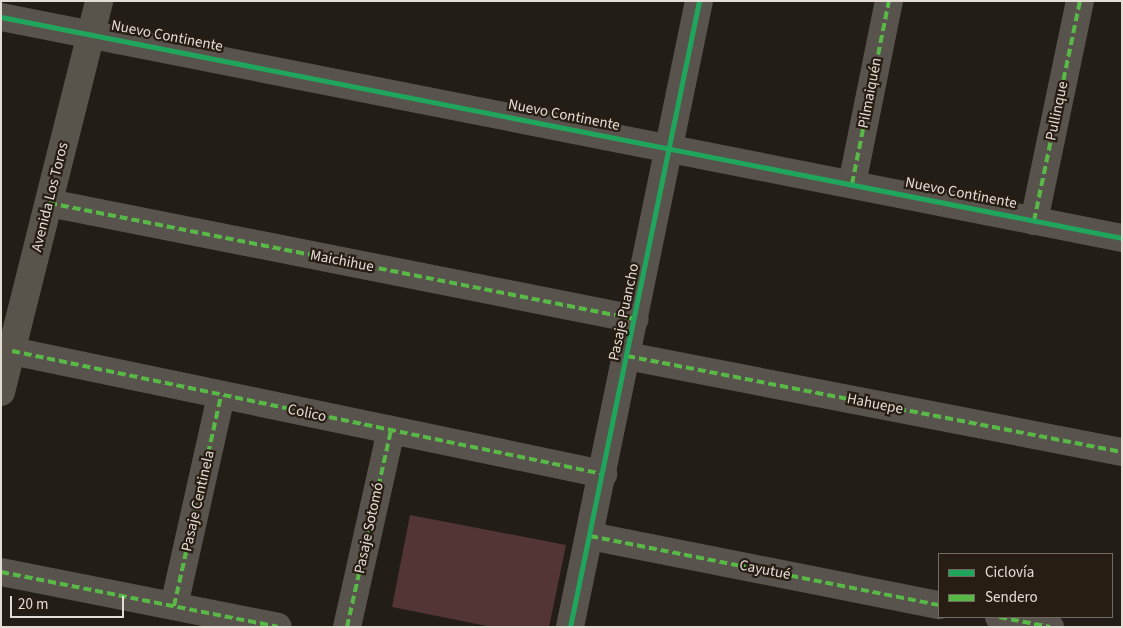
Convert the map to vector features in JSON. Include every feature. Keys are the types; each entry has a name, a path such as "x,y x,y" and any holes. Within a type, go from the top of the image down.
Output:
{"main road":[{"name":"Avenida Los Toros","path":"1,392 99,1"}],"street":[{"name":"Pasaje Puancho","path":"570,627 628,356 699,1"},
{"name":"Pilmaiquén","path":"852,184 889,1"},
{"name":"Pullinque","path":"1034,221 1080,1"},
{"name":"Nuevo Continente","path":"1,17 1122,238"},
{"name":"Maichihue","path":"49,203 635,319"},
{"name":"Colico","path":"12,351 603,474"},
{"name":"Hahuepe","path":"628,356 1122,452"},
{"name":"Pasaje Centinela","path":"174,606 222,395"},
{"name":"Pasaje Sotomó","path":"347,627 390,430"},
{"name":"Cayutué","path":"590,536 938,605"},
{"path":"1,572 278,627"},
{"path":"1004,618 1050,627"}],"shaded area":[{"path":"410,515 566,545 549,627 492,627 392,607"}],"marked path":[{"path":"852,184 889,1"},
{"path":"1034,221 1080,1"},
{"path":"49,203 635,319"},
{"path":"12,351 603,474"},
{"path":"627,356 1122,452"},
{"path":"174,606 221,395"},
{"path":"347,627 391,430"},
{"path":"590,536 938,605"},
{"path":"1,572 278,627"},
{"path":"1004,618 1050,627"}],"cycle path":[{"path":"570,627 699,1"},
{"path":"1,17 1122,238"}]}
